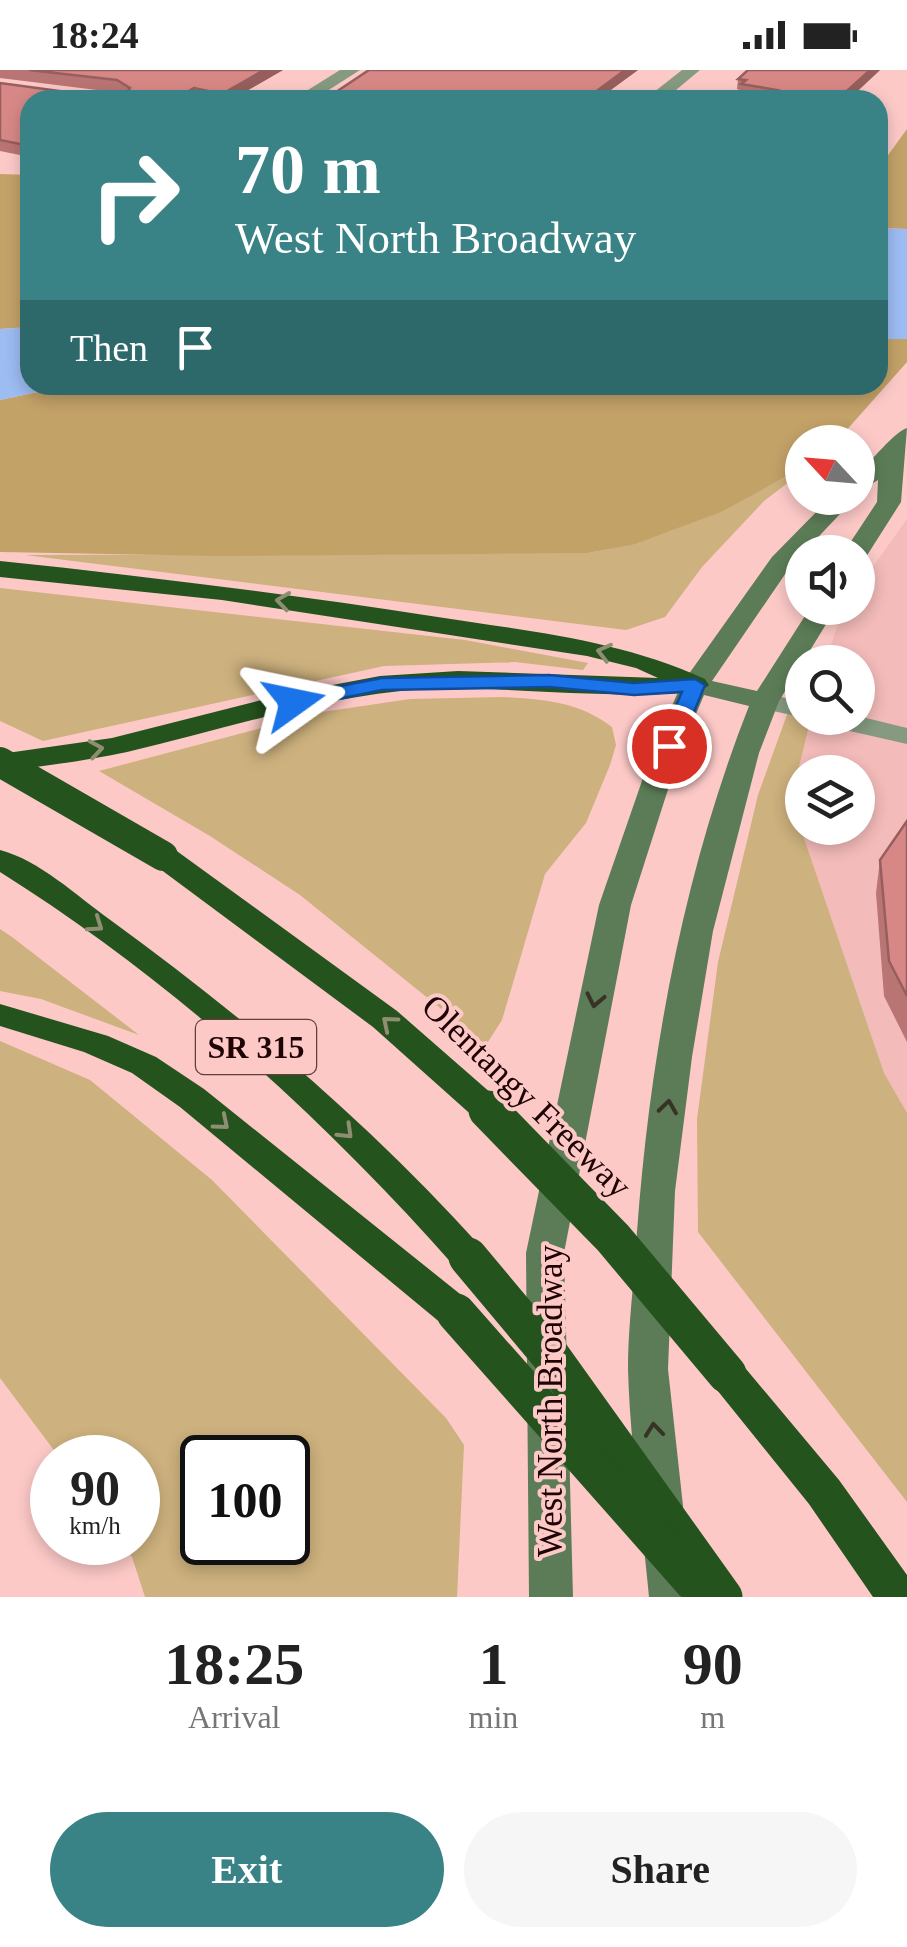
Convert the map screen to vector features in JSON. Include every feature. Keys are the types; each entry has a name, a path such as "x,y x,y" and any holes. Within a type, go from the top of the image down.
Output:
{"highway":[{"path":"0,569 222,592 587,648 645,662 695,685"},
{"path":"0,762 125,744 261,709 382,684 549,681 634,689 695,685"},
{"name":"Olentangy Freeway","path":"0,762 163,856 385,1019 488,1110 543,1162 669,1299 824,1492 898,1597"},
{"name":"SR 315","path":"8,864 230,1025 407,1191 550,1355 723,1597"},
{"path":"0,1015 96,1044 144,1065 192,1098 456,1313 707,1597"}],"main road":[{"path":"875,471 891,457 907,434"},
{"path":"868,535 889,502 891,457"},
{"name":"West North Broadway","path":"551,1597 545,1252 615,905 654,786 695,685 782,562 827,515"},
{"path":"671,1597 648,1369 657,1191 697,931 720,835 766,701 812,625"},
{"path":"695,685 766,701"}],"street":[{"path":"319,90 352,70"},
{"path":"666,90 692,70"},
{"path":"766,701 785,706"},
{"path":"875,729 907,736"}],"shaded area":[{"path":"907,129 907,229 888,228 888,155"},
{"path":"0,174 20,175 20,328 0,329"},
{"path":"888,339 907,339 907,362 888,383"},
{"path":"24,395 878,395 851,425 785,425 785,477 721,512 635,544 588,553 219,556 0,552 0,400"},
{"path":"785,477 785,485 764,501 702,567 665,617 626,630 25,555 588,553 645,539"},
{"path":"907,519 907,1113 884,1073 806,845 875,845 875,755 802,755 807,735 875,735 875,645 831,645 837,625 875,625 875,564"},
{"path":"0,588 465,640 588,663 583,670 515,662 384,666 43,741 0,721"},
{"path":"503,697 547,701 586,712 612,727 616,745 586,823 545,874 502,1020 486,1045 300,895 99,771 322,712 410,699"},
{"path":"785,720 785,735 807,735 802,755 785,755 785,845 806,845 884,1073 907,1113 907,1502 698,1232 697,1119 718,962 758,795"},
{"path":"0,929 139,1035 41,999 0,991"},
{"path":"0,1041 90,1080 212,1180 446,1418 464,1445 457,1597 145,1597 135,1565 160,1565 160,1435 43,1435 0,1378"}],"water":[{"path":"888,228 907,229 907,339 888,339"},
{"path":"20,328 20,395 24,395 0,400 0,329"}],"building":[{"path":"29,70 264,70 229,90 128,90 117,80"},
{"path":"369,70 625,70 598,90 339,90"},
{"path":"748,70 870,70 848,90 777,90 741,84 746,80 738,79"},
{"path":"0,83 52,90 20,90 20,144 0,140"},
{"path":"907,821 907,996 889,961 880,860"}],"route":[{"path":"294,702 382,684 549,681 634,689 695,685 669,746"}]}
